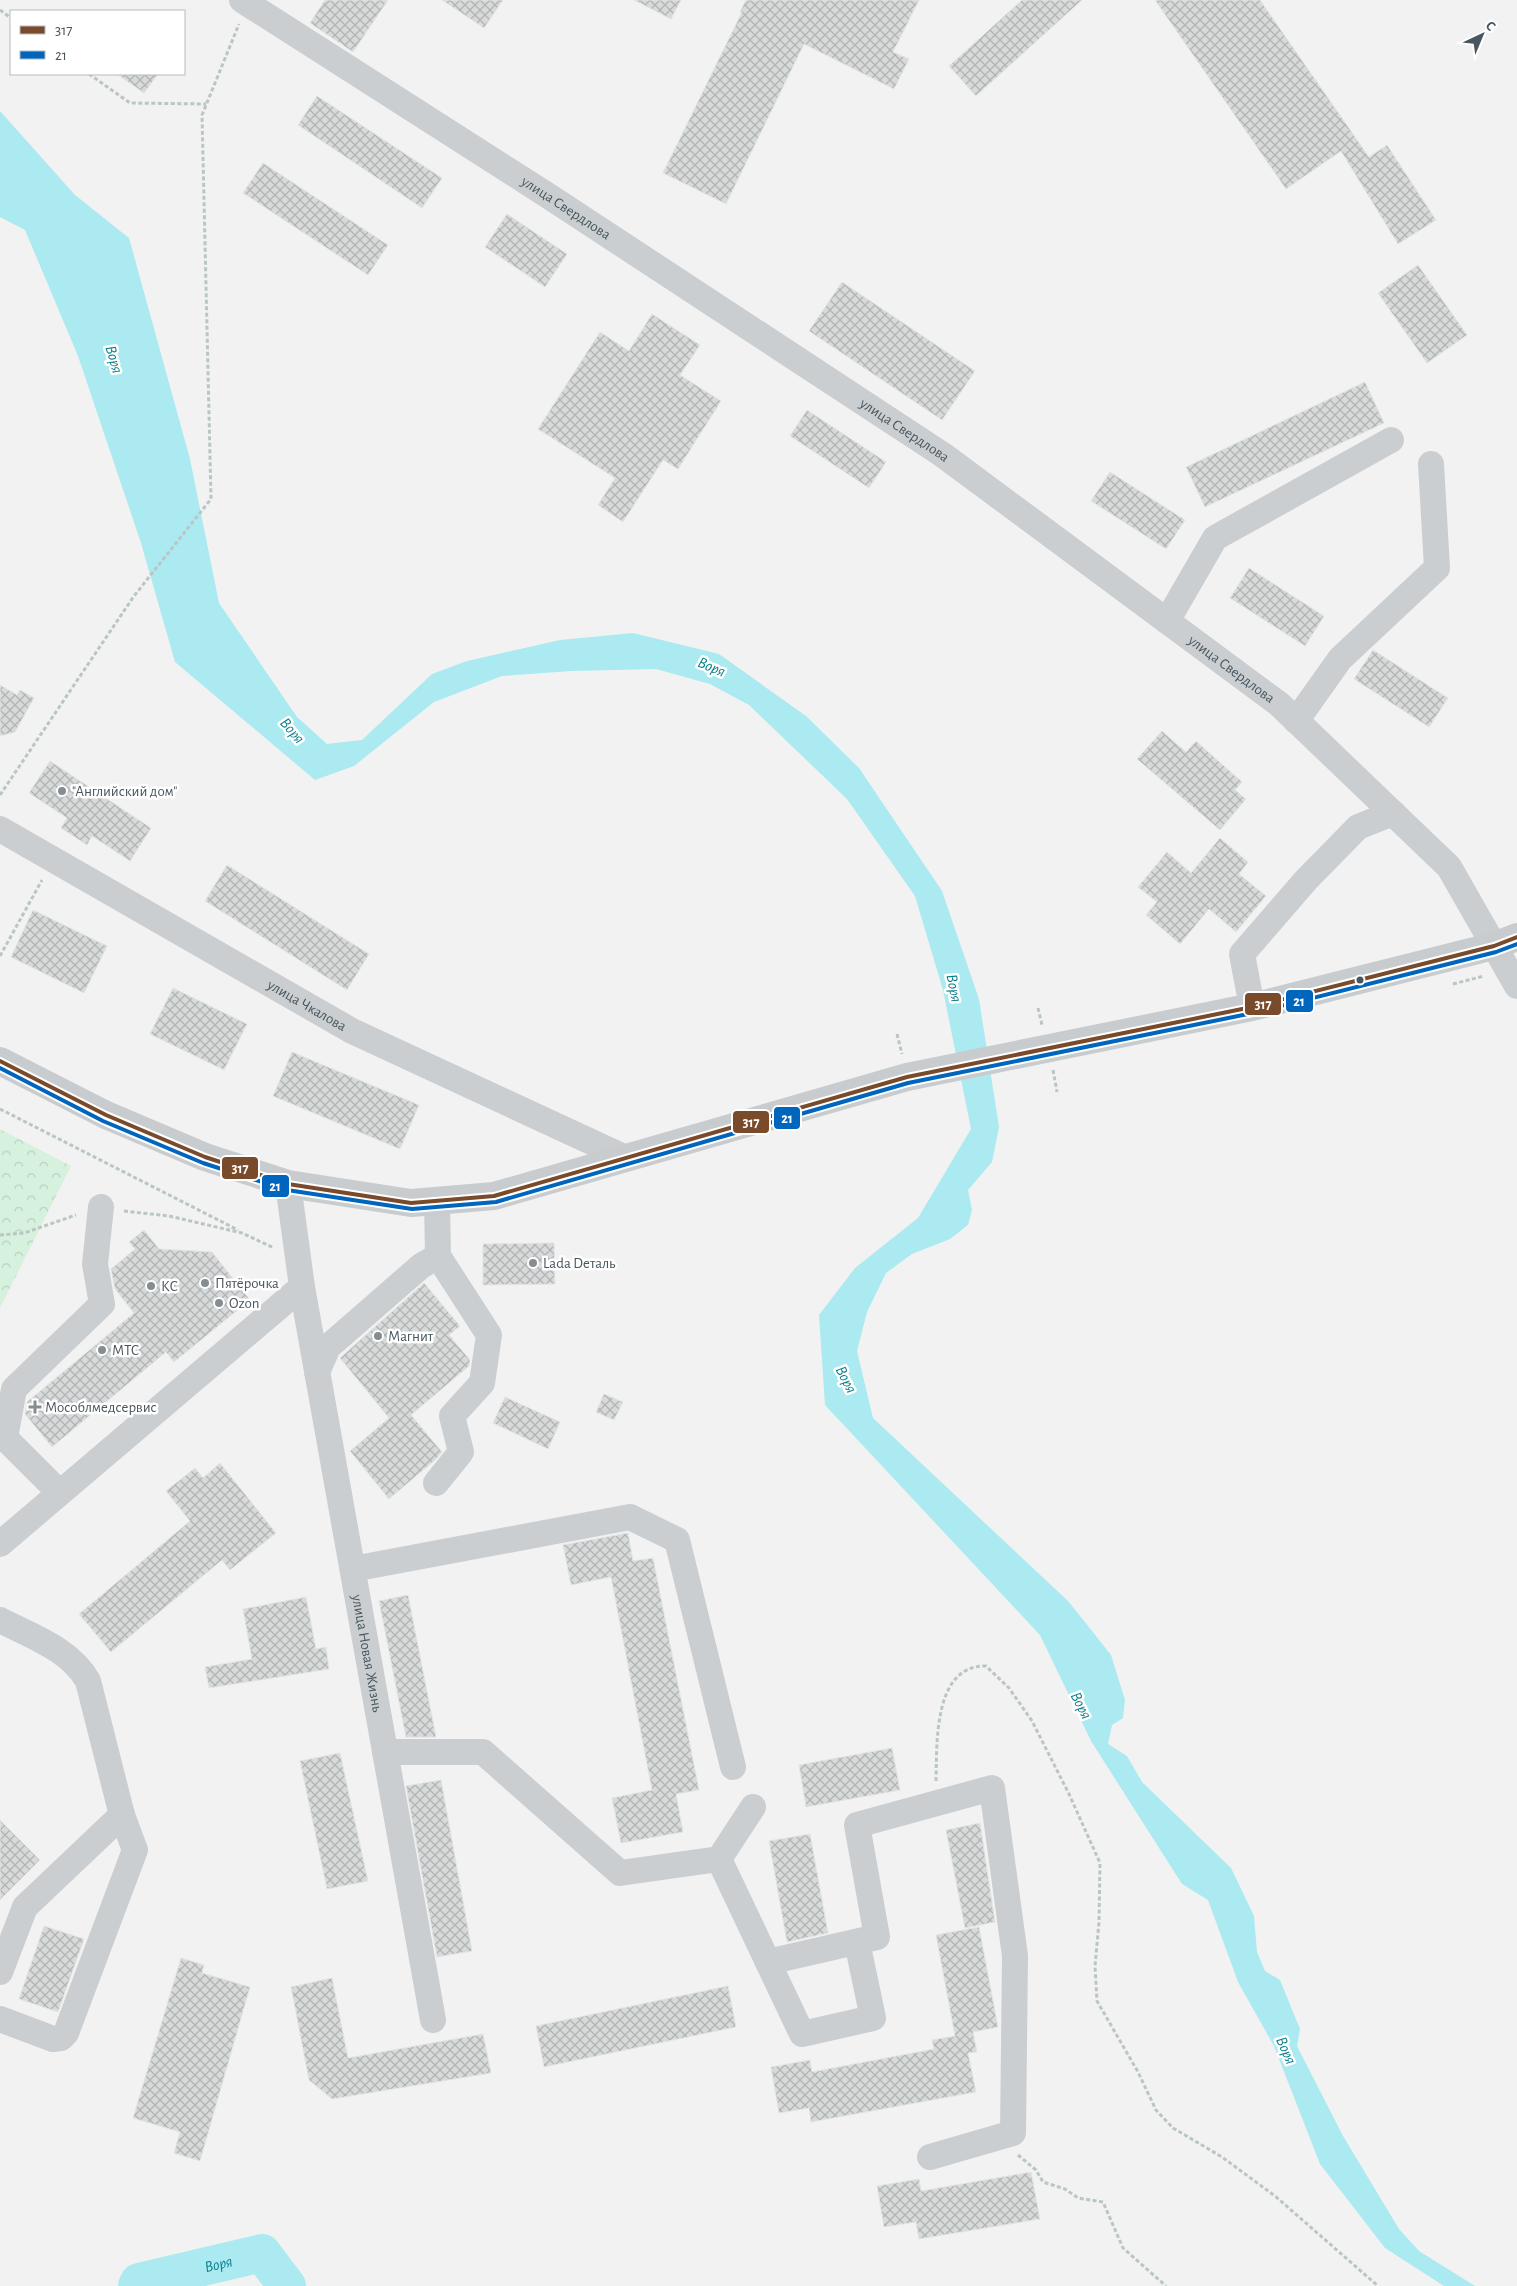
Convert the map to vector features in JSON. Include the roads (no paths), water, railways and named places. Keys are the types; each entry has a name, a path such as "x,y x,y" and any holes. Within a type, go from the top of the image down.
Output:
{"main road":[{"path":"0,1061 106,1115 205,1157 288,1184 411,1203 437,1201 494,1196 907,1077 1252,1007 1506,941"}],"street":[{"name":"улица Свердлова","path":"245,2 539,189 943,455 1279,704 1449,867 1506,941 1512,978"},
{"path":"1167,621 1215,538 1391,440"},
{"path":"1296,721 1340,659 1437,568 1431,464"},
{"path":"1252,1007 1242,954 1306,880 1358,827 1393,813"},
{"name":"улица Чкалова","path":"0,829 352,1031 626,1158"},
{"name":"улица Новая Жизнь","path":"288,1184 302,1287 433,2020"},
{"path":"436,1483 461,1452 452,1416 482,1383 489,1335 438,1256 437,1201"},
{"path":"59,1492 5,1438 14,1389 102,1304 94,1264 100,1207"},
{"path":"318,1372 328,1347 422,1266 438,1256"},
{"path":"0,1544 302,1287"},
{"path":"353,1569 630,1516 677,1540 733,1767"},
{"path":"0,1620 70,1658 81,1668 88,1681 122,1815 135,1850 66,2033 61,2038 53,2039 0,2019"},
{"path":"385,1752 483,1752 620,1873 719,1859 753,1807"},
{"path":"768,1962 877,1937 857,1825 992,1788 1016,1956 1013,2133 930,2157"},
{"path":"0,1972 25,1907 122,1815"},
{"path":"719,1859 802,2034 873,2018 857,1942"}],"water":[{"path":"0,111 75,195 129,238 190,459 219,603 297,717 327,744 362,740 432,674 467,661 560,640 633,633 719,654 806,716 859,768 942,891 979,999 999,1127 992,1162 968,1190 972,1210 968,1225 950,1239 912,1254 886,1273 867,1312 857,1351 873,1418 1069,1602 1111,1655 1125,1700 1123,1718 1112,1725 1108,1744 1127,1756 1142,1782 1231,1868 1254,1916 1257,1952 1265,1971 1280,1980 1300,2029 1297,2046 1343,2136 1399,2229 1419,2251 1475,2286 1444,2286 1385,2248 1320,2164 1274,2046 1238,1982 1208,1900 1182,1884 1091,1741 1040,1635 825,1405 819,1315 855,1268 918,1218 971,1129 943,990 915,896 847,799 749,705 710,684 656,669 572,671 502,676 434,702 354,766 315,780 175,662 141,543 78,356 25,230 0,217"}],"waterway":[{"name":"Воря","path":"137,2286 139,2282 262,2253 287,2286"}],"place":[{"name":"\"Английский дом\"","path":"62,791"},
{"name":"Lada Dеталь","path":"533,1263"},
{"name":"Пятёрочка","path":"205,1283"},
{"name":"КС","path":"151,1286"},
{"name":"Ozon","path":"219,1303"},
{"name":"Магнит","path":"378,1336"},
{"name":"МТС","path":"102,1350"},
{"name":"Мособлмедсервис","path":"35,1407"}]}
